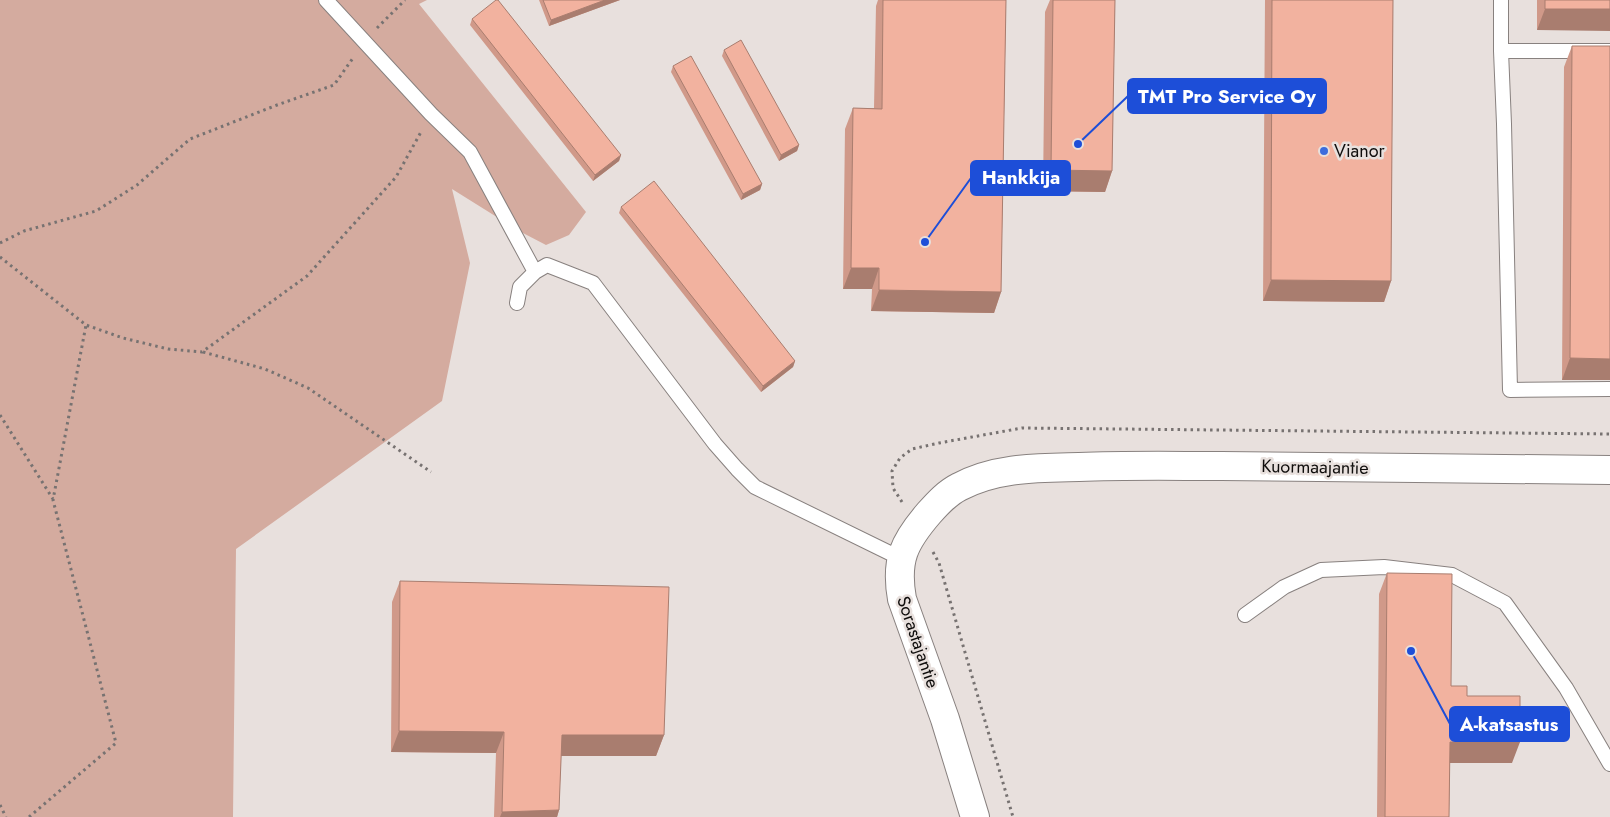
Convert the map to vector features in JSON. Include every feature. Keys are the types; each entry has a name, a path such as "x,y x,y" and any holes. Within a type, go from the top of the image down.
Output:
{"street":[{"name":"Kuormaajantie","path":"1020,468 1136,465 1610,470"},
{"name":"Sorastajantie","path":"976,817 945,720 902,599 899,580 906,543 918,525 942,498 959,487 998,472 1020,468"}],"lane":[{"path":"326,0 431,114 470,152 535,272"},
{"path":"1501,0 1510,390 1610,389"},
{"path":"1501,51 1610,52"},
{"path":"517,303 520,287 535,272 547,265 593,283 715,444 736,469 755,487 902,559"},
{"path":"1245,615 1284,586 1321,570 1384,567 1452,575 1505,603 1566,688 1610,764"}],"path":[{"path":"0,243 24,230 96,211 137,185 190,139 334,85 364,40 405,0"},
{"path":"202,352 307,276 396,177 431,114"},
{"path":"0,257 86,325 123,338 168,349 202,352 265,369 308,388 431,472"},
{"path":"53,500 86,325"},
{"path":"0,415 53,500 116,744 29,817"},
{"path":"1013,817 939,563 918,525 893,488 892,471 900,458 912,449 1022,428 1610,434"},
{"path":"0,805 6,817"}],"shaded area":[{"path":"0,0 427,0 419,4 586,212 569,235 546,245 521,232 452,189 470,263 442,401 236,549 233,817 0,817"}],"building":[{"path":"498,0 621,155 595,175 472,19"},
{"path":"543,0 605,0 551,20"},
{"path":"883,0 1006,0 1001,292 879,290 879,268 851,268 853,108 882,109"},
{"path":"1053,0 1115,0 1112,171 1051,170"},
{"name":"Vianor","path":"1272,0 1393,0 1391,281 1271,280"},
{"path":"1545,0 1610,0 1610,9 1545,9"},
{"path":"741,40 799,145 781,155 724,50"},
{"path":"1572,46 1610,46 1610,359 1570,358"},
{"path":"691,56 762,184 743,194 673,66"},
{"path":"654,181 795,361 763,386 621,207"},
{"path":"1387,573 1452,574 1451,686 1467,686 1467,696 1520,696 1520,742 1450,742 1449,817 1385,817"},
{"path":"400,581 669,587 664,735 562,735 559,810 502,812 504,732 399,731"}],"place":[{"name":"TMT Pro Service Oy","path":"1078,144"},
{"name":"Vianor","path":"1324,151"},
{"name":"Hankkija","path":"925,242"},
{"name":"A-katsastus","path":"1411,651"}]}
